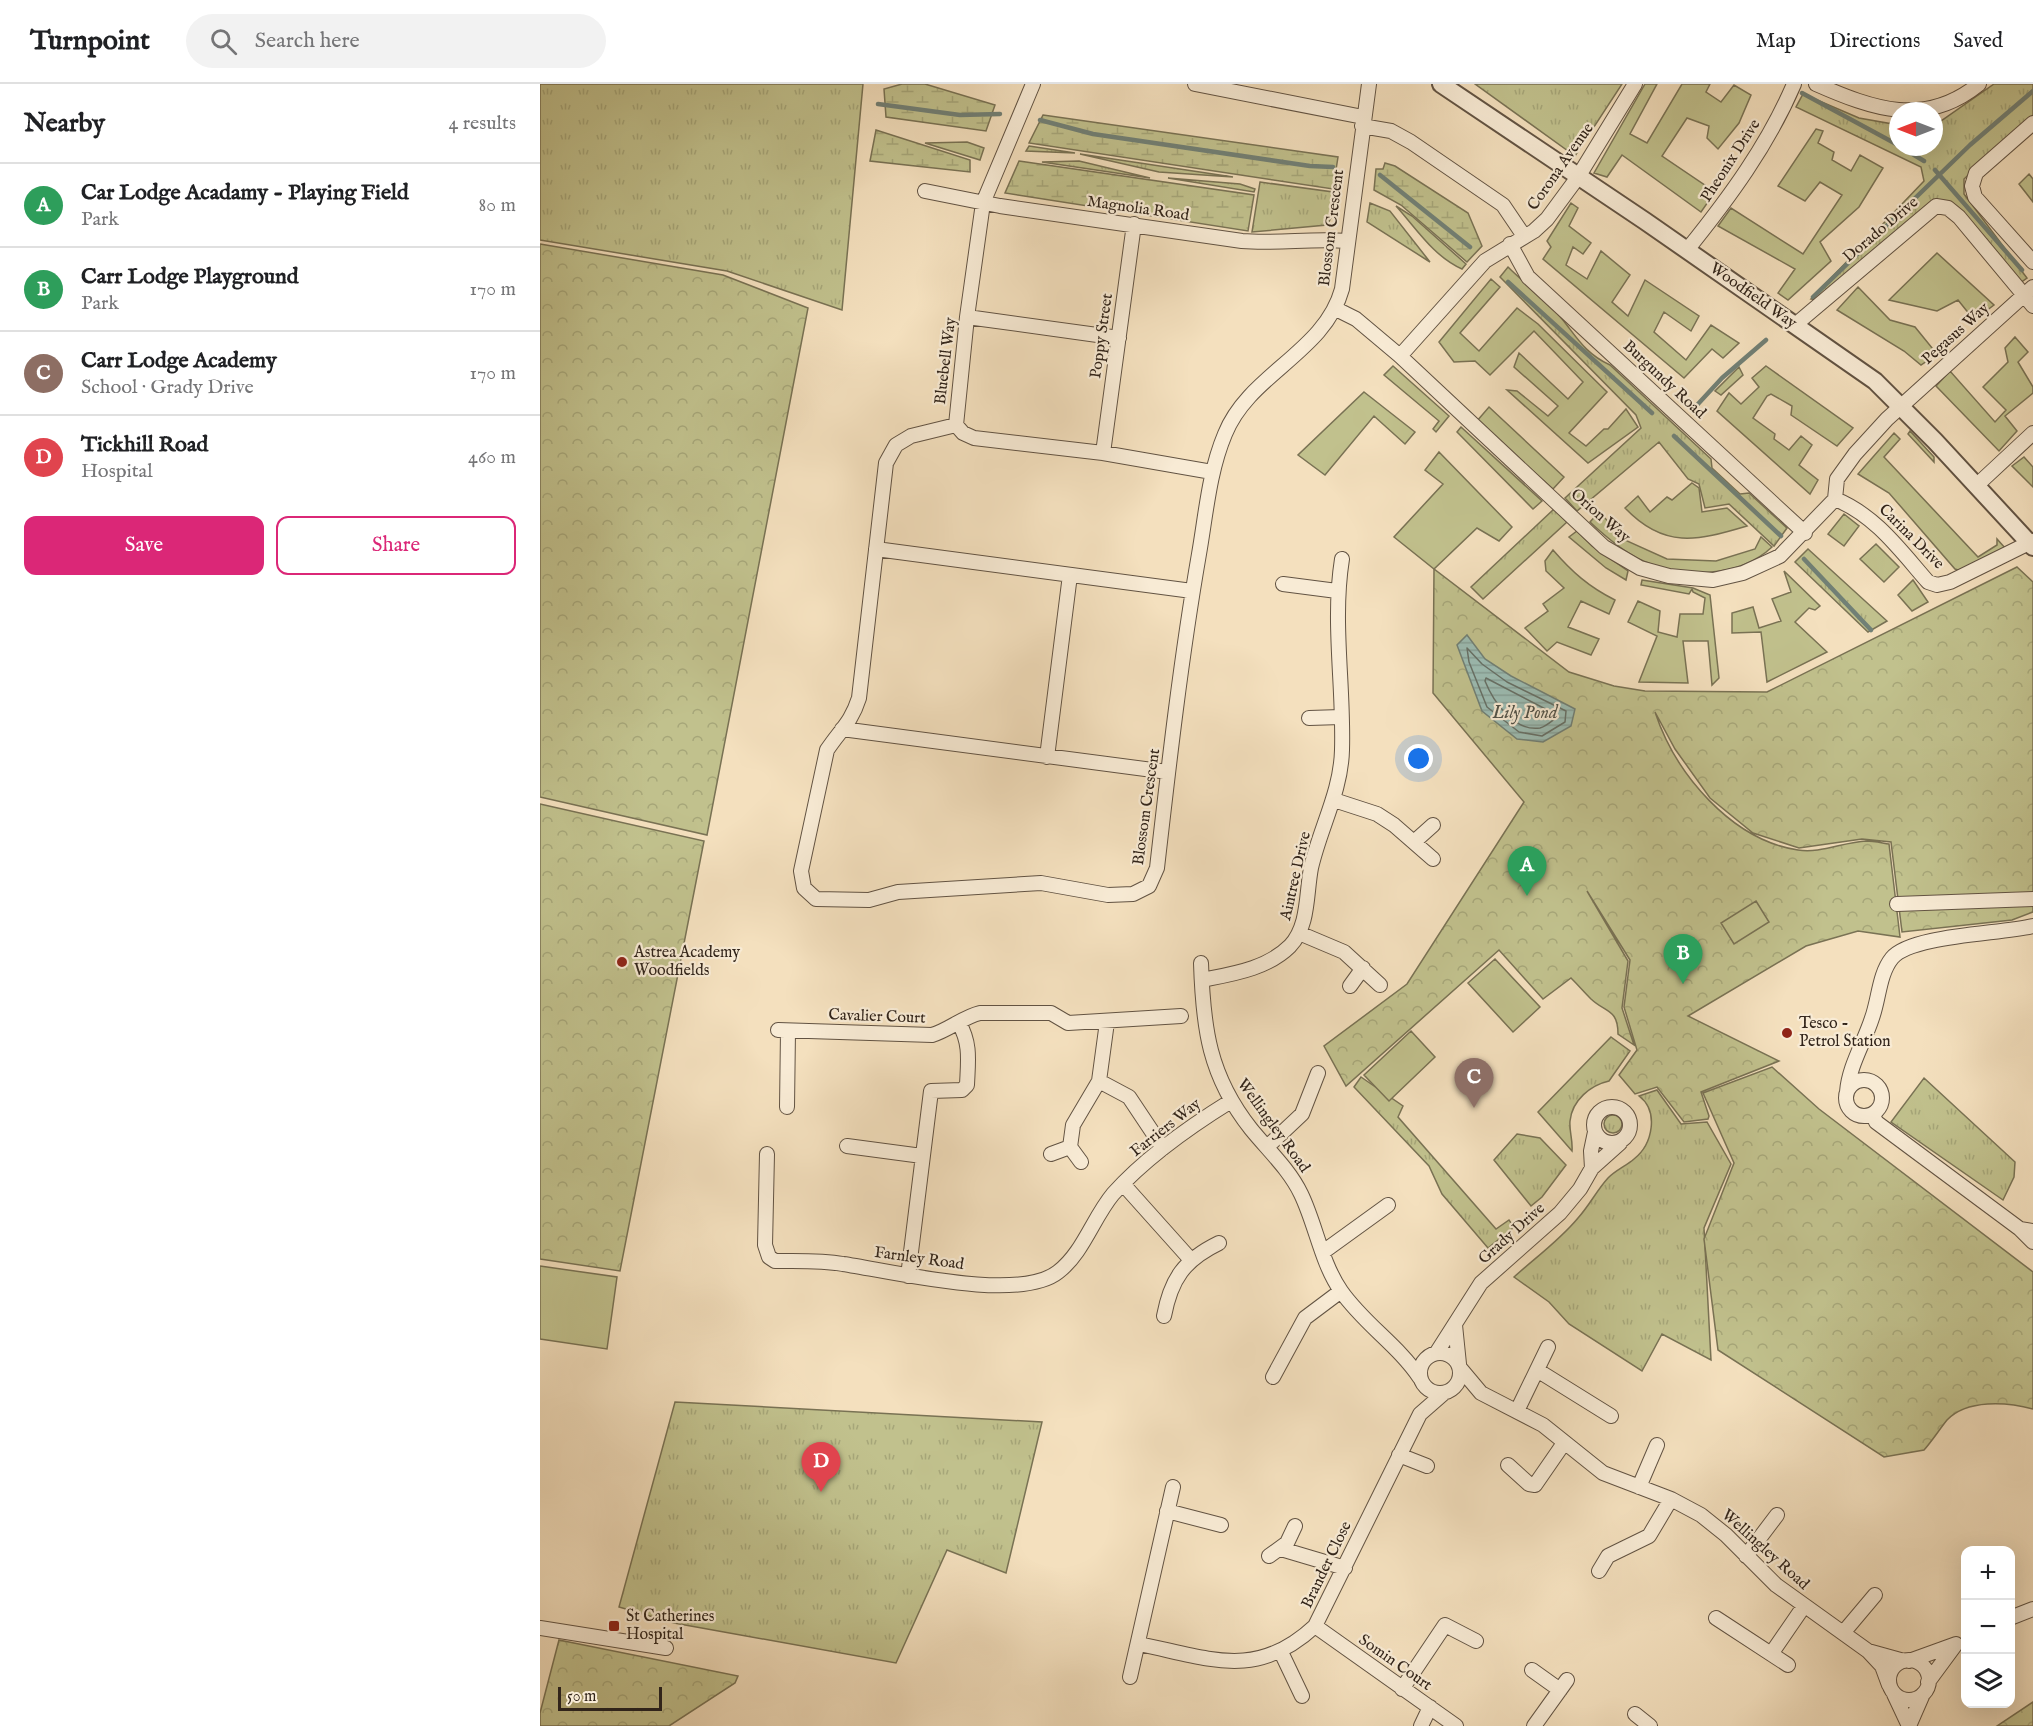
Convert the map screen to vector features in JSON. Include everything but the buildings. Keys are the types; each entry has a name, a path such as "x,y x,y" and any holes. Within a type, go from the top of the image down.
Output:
{"street":[{"name":"Bluebell Way","path":"1033,84 983,202 967,317 956,425 963,433 974,438 1103,453 1212,472"},
{"path":"1195,84 1363,122 1391,131 1503,205 1524,236"},
{"name":"Blossom Crescent","path":"956,425 912,436 896,445 886,463 859,698 852,719 827,750 801,871 804,888 816,899 869,900 898,892 1000,884 1041,884 1108,895 1133,894 1149,886 1157,868 1192,591 1212,472 1225,433 1242,404 1324,327 1336,309 1369,84"},
{"name":"Woodfield Way","path":"1441,84 1875,381 2032,543"},
{"name":"Corona Avenue","path":"1400,356 1485,261 1547,219 1578,177 1635,84"},
{"name":"Pheonix Drive","path":"1686,250 1720,209 1761,150 1794,84"},
{"path":"1816,84 1875,108 1904,111 1942,105 1979,84"},
{"path":"2033,123 1976,173 1972,186 1975,197 2033,262"},
{"name":"Magnolia Road","path":"925,191 983,202 1242,241 1262,243 1316,238 1347,241"},
{"name":"Dorado Drive","path":"1795,325 1936,206 1948,208 1959,217 2030,296"},
{"name":"Poppy Street","path":"1103,453 1134,224"},
{"name":"Burgundy Road","path":"1510,244 1528,277 1805,533"},
{"name":"Pegasus Way","path":"1901,406 2030,296"},
{"name":"Orion Way","path":"1336,309 1356,319 1400,356 1604,547 1640,568 1669,576 1713,580 1743,573 1780,556 1805,533 1835,499 1837,479 1855,454 1901,406"},
{"path":"967,317 1119,338"},
{"path":"1976,486 2033,433"},
{"name":"Carina Drive","path":"1835,499 1855,507 1873,520 1928,582 1937,585 1950,582 2032,543"},
{"path":"876,549 1192,591"},
{"name":"Aintree Drive","path":"1202,980 1234,974 1276,957 1299,933 1311,869 1334,800 1342,751 1337,591 1342,559"},
{"path":"1047,757 1070,575"},
{"path":"1282,584 1337,591"},
{"path":"1309,718 1341,717"},
{"path":"842,729 1168,772"},
{"path":"1334,800 1377,814 1433,859"},
{"path":"1414,842 1433,825"},
{"path":"1897,904 2033,899"},
{"path":"1859,1053 1860,1068 1880,1089 1882,1098 1878,1110 1873,1114 1859,1115 1850,1110 1846,1099 1848,1077 1873,1017 1885,972 1892,958 1901,949 1927,941 2010,932 2033,926"},
{"path":"1299,933 1344,952 1380,985"},
{"name":"Wellingley Road","path":"1201,963 1203,1014 1209,1049 1231,1101 1300,1193 1341,1291 1377,1332 1399,1350 1421,1380"},
{"path":"1350,986 1363,968"},
{"name":"Cavalier Court","path":"787,1107 783,1031 932,1035 970,1015 980,1013 1051,1013 1068,1023 1181,1016"},
{"path":"1082,1162 1070,1147 1073,1125 1099,1081 1107,1022"},
{"path":"908,1276 918,1217 922,1156 931,1090 962,1090 967,1085 969,1047 967,1038 958,1023"},
{"path":"1267,1147 1302,1114 1318,1073"},
{"path":"1847,1092 1860,1080 1873,1082"},
{"path":"1099,1081 1129,1097 1163,1148"},
{"name":"Farriers Way","path":"1123,1184 1163,1148 1231,1101"},
{"name":"Grady Drive","path":"1434,1353 1481,1284 1560,1213 1580,1189 1592,1168 1620,1143 1629,1131 1627,1114 1622,1109 1615,1106 1600,1112 1596,1118 1591,1151 1592,1168"},
{"path":"1873,1114 1876,1122 2026,1230 2033,1242"},
{"path":"1595,1132 1606,1142 1620,1143"},
{"path":"847,1146 922,1156"},
{"path":"1051,1154 1070,1147"},
{"name":"Farnley Road","path":"767,1154 765,1245 769,1257 775,1260 842,1263 908,1276 961,1283 1025,1284 1041,1281 1058,1273 1071,1259 1097,1216 1123,1184"},
{"path":"1123,1184 1191,1260"},
{"path":"1323,1252 1388,1204"},
{"path":"1164,1316 1168,1293 1180,1270 1191,1260 1219,1243"},
{"path":"1273,1377 1305,1318 1341,1291"},
{"path":"1434,1353 1422,1363 1421,1380 1432,1392 1448,1392 1460,1378 1455,1325"},
{"path":"1518,1411 1548,1347"},
{"path":"1399,1350 1451,1355 1459,1366"},
{"name":"Wellingley Road","path":"1459,1366 1481,1393"},
{"path":"1537,1370 1611,1416"},
{"name":"Brander Close","path":"1420,1414 1421,1380"},
{"name":"Wellingley Road","path":"1448,1392 1481,1393 1543,1425 1603,1473 1671,1499 1701,1515 1776,1586 1868,1651 1882,1666 1909,1726"},
{"name":"Brander Close","path":"1139,1644 1225,1662 1255,1661 1281,1652 1316,1626 1420,1414 1448,1392"},
{"path":"1508,1465 1529,1484 1535,1485 1564,1443"},
{"path":"1640,1487 1657,1445"},
{"path":"1399,1455 1427,1466"},
{"path":"1130,1677 1173,1487"},
{"path":"1599,1571 1608,1556 1649,1536 1671,1499"},
{"path":"1167,1511 1221,1525"},
{"path":"1746,1556 1777,1515"},
{"path":"1295,1526 1287,1543 1275,1553 1345,1568"},
{"path":"1843,1633 1875,1594"},
{"path":"1771,1654 1804,1606"},
{"path":"2015,1616 2033,1609"},
{"path":"1716,1618 1788,1665"},
{"path":"1402,1689 1445,1625 1476,1641"},
{"name":"Somin Court","path":"1316,1626 1456,1726"},
{"path":"540,1628 666,1648"},
{"path":"1961,1642 1916,1699 1908,1700 1892,1690 1890,1672 1907,1661 1961,1642"},
{"name":"Wellingley Road","path":"1868,1651 1907,1661"},
{"path":"1281,1652 1302,1696"},
{"path":"1907,1661 1923,1666 1926,1687 1909,1726"},
{"path":"1532,1670 1564,1685 1534,1726"},
{"path":"1420,1726 1430,1707"},
{"path":"1635,1714 1650,1726"}],"green space":[{"path":"540,84 863,84 842,310 727,271 540,240"},
{"path":"902,84 925,84 995,105 986,131 886,117 884,89"},
{"path":"1475,84 1622,84 1575,156"},
{"path":"1645,84 1657,84 1630,134 1647,143 1682,84 1710,84 1706,92 1721,102 1734,85 1751,95 1739,123 1718,149 1707,138 1709,126 1687,118 1662,156 1715,192 1701,212 1622,155 1607,177 1594,173"},
{"path":"1994,84 2033,84 2033,115 1964,179 1964,194 2027,278 2020,283 1936,201 1817,300 1811,299 1924,181 1921,167 1898,156 1943,156 1943,120"},
{"path":"1803,94 1859,118 1889,123 1889,152 1796,107"},
{"path":"1043,115 1338,157 1333,189 1029,143"},
{"path":"1816,129 1823,131 1818,143 1834,152 1832,160 1851,171 1860,155 1883,168 1859,207 1820,242 1831,261 1788,300 1778,293 1795,269 1718,226 1731,208 1803,254 1842,195 1820,182 1805,201 1778,186"},
{"path":"876,130 970,160 970,172 870,161"},
{"path":"967,142 984,148 980,160 925,143"},
{"path":"1029,146 1075,153 1026,151"},
{"path":"1080,154 1233,177 1159,172"},
{"path":"1019,161 1254,195 1248,231 1005,193"},
{"path":"1079,161 1150,178 1042,162"},
{"path":"1385,163 1395,166 1468,213 1482,246 1467,262 1401,205 1374,190 1376,169 1383,169"},
{"path":"2029,174 2033,179 2033,202 2019,184"},
{"path":"1168,178 1240,184 1255,189 1254,192"},
{"path":"1260,182 1333,192 1332,216 1327,225 1252,232"},
{"path":"1370,203 1390,211 1430,262 1367,222"},
{"path":"1571,203 1578,208 1569,226 1591,243 1583,254 1573,247 1566,265 1587,279 1601,251 1630,275 1612,302 1628,316 1645,280 1699,316 1691,331 1664,312 1654,332 1686,360 1711,325 1739,343 1723,358 1712,349 1684,378 1543,259 1551,247 1547,241"},
{"path":"1396,206 1412,216 1466,264 1462,269 1442,257"},
{"path":"540,244 723,275 808,308 707,835 540,797"},
{"path":"1937,253 1994,305 1974,320 1958,300 1937,311 1889,300"},
{"path":"1508,267 1560,316 1590,352 1610,365 1711,459 1712,468 1740,494 1749,493 1787,528 1774,546 1729,504 1705,508 1699,484 1688,479 1659,442 1577,511 1565,498 1641,428 1636,415 1500,277"},
{"path":"1491,279 1500,287 1460,333 1479,351 1517,308 1538,324 1607,392 1569,433 1586,446 1604,429 1608,429 1626,409 1638,427 1588,463 1507,390 1517,391 1548,416 1558,406 1514,367 1519,353 1568,399 1583,382 1534,331 1490,375 1475,361 1454,362 1439,342"},
{"path":"1858,287 1890,320 1915,327 1937,354 1921,365 1904,351 1837,310"},
{"path":"2015,337 2028,352 2018,362 2033,387 2033,393 2005,416 2017,431 1999,451 1936,386 1950,371 1995,422 2006,410 1983,387 2008,362 2005,348"},
{"path":"1393,366 1449,416 1436,432 1433,429 1439,421 1384,375"},
{"path":"1766,366 1853,428 1837,446 1791,415 1792,406 1771,394 1767,396 1753,418 1775,434 1774,439 1789,450 1801,436 1812,445 1799,465 1818,480 1810,494 1717,411 1729,393 1741,404 1759,387 1752,378"},
{"path":"1739,367 1743,375 1721,395 1715,391"},
{"path":"1364,392 1415,432 1405,444 1374,416 1325,475 1298,455"},
{"path":"1489,407 1564,477 1553,489 1477,421"},
{"path":"1461,427 1542,501 1533,509 1457,432"},
{"path":"1910,431 1934,457 1934,462 1908,434"},
{"path":"1894,433 1900,439 1884,457 1978,557 1997,545 1997,539 2006,549 1961,571 1955,569 1889,493 1858,474"},
{"path":"1439,452 1512,527 1499,541 1477,528 1434,569 1394,537 1443,484 1425,470"},
{"path":"2024,457 2033,467 2033,487 2012,466"},
{"path":"1692,483 1699,488 1702,512 1727,508 1747,526 1697,538 1668,536 1639,521 1625,508 1638,496 1650,512 1667,497 1672,500"},
{"path":"1554,509 1567,522 1483,599 1471,587"},
{"path":"1599,512 1627,541 1667,559 1716,561 1755,549 1761,537 1772,547 1759,557 1727,570 1691,572 1674,570 1641,560 1614,543 1590,522"},
{"path":"1844,514 1859,526 1844,546 1828,534"},
{"path":"1577,531 1592,546 1628,571 1626,580 1606,568 1569,537"},
{"path":"1876,544 1899,567 1884,582 1860,559"},
{"path":"1808,549 1887,621 1868,632 1795,562"},
{"path":"1553,550 1581,578 1615,600 1609,614 1581,601 1568,627 1599,639 1591,655 1557,642 1547,651 1525,628 1548,611 1543,604 1564,588 1546,571 1545,561"},
{"path":"2017,567 2033,582 2033,912 2012,920 1902,932 1891,842 1862,839 1799,848 1753,833 1710,798 1675,749 1655,712 1676,758 1691,780 1729,818 1750,833 1773,844 1806,851 1866,841 1889,844 1900,937 1858,931 1806,946 1688,1016 1779,1061 1701,1092 1708,1119 1684,1122 1657,1087 1635,1094 1619,1075 1637,1050 1624,1007 1630,960 1587,891 1628,961 1622,1008 1634,1045 1618,1034 1616,1020 1610,1012 1591,999 1571,978 1543,999 1499,950 1346,1086 1324,1046 1407,984 1524,802 1433,693 1434,569 1569,672 1614,686 1645,691 1767,692"},
{"path":"1784,571 1820,606 1815,610 1809,608 1795,622 1827,652 1767,682 1761,632 1732,633 1732,613 1753,607 1759,628 1781,621 1772,599 1791,592"},
{"path":"1642,580 1693,588 1710,595 1719,678 1712,685 1708,641 1683,641 1688,683 1639,682 1657,636 1628,622 1638,601 1660,611 1658,632 1677,637 1680,614 1703,614 1705,598 1693,592 1692,589 1689,594 1641,585"},
{"path":"1913,580 1928,602 1912,611 1898,595"},
{"path":"540,804 704,841 620,1271 540,1259"},
{"path":"1756,901 1769,922 1734,944 1721,923"},
{"path":"1495,959 1540,1007 1513,1032 1468,983"},
{"path":"1411,1031 1435,1057 1389,1101 1364,1075"},
{"path":"1611,1037 1630,1051 1609,1081 1589,1090 1574,1106 1570,1121 1572,1151 1538,1112"},
{"path":"1772,1067 1819,1109 2033,1272 2033,1409 2000,1404 1965,1408 1947,1420 1924,1450 1884,1457 1718,1350 1704,1239 1734,1163 1703,1093"},
{"path":"1361,1077 1403,1106 1398,1117 1496,1229 1509,1220 1514,1227 1488,1248 1442,1194 1429,1166 1354,1087"},
{"path":"1924,1078 2015,1162 2014,1177 2003,1200 1891,1122"},
{"path":"1657,1090 1681,1124 1707,1122 1731,1164 1704,1228 1711,1360 1662,1334 1642,1371 1569,1324 1549,1302 1514,1277 1571,1226 1608,1178 1640,1153 1649,1136 1651,1119 1645,1102 1639,1096"},
{"path":"1613,1115 1619,1118 1622,1124 1619,1130 1613,1133 1607,1130 1604,1124 1607,1118"},
{"path":"1517,1134 1540,1138 1566,1165 1542,1197 1531,1206 1494,1160"},
{"path":"540,1266 617,1277 607,1349 540,1339"},
{"path":"675,1402 1042,1422 1006,1573 947,1550 896,1663 674,1623 619,1607"},
{"path":"559,1640 738,1676 735,1683 669,1726 540,1726 540,1713"},
{"path":"2033,1702 2033,1726 1997,1726"}],"water":[{"name":"Lily Pond","path":"1467,635 1485,659 1511,676 1575,709 1571,726 1543,742 1517,739 1482,711 1457,645"}],"waterway":[{"path":"1813,297 1970,145 2033,91"},
{"path":"1802,93 1889,140"},
{"path":"878,104 960,115 1000,114"},
{"path":"1040,120 1093,134 1310,166 1333,167"},
{"path":"1916,156 1924,161"},
{"path":"1935,170 2022,270"},
{"path":"1380,175 1470,247"},
{"path":"1508,282 1652,413"},
{"path":"1698,404 1722,378 1766,340"},
{"path":"1674,436 1781,536"},
{"path":"1804,559 1871,630"}],"place":[{"name":"Car Lodge Acadamy - Playing Field","path":"1527,896"},
{"name":"Astrea Academy Woodfields","path":"622,962"},
{"name":"Carr Lodge Playground","path":"1683,984"},
{"name":"Tesco - Petrol Station","path":"1787,1033"},
{"name":"Carr Lodge Academy","path":"1474,1108"},
{"name":"Tickhill Road","path":"821,1492"},
{"name":"St Catherines Hospital","path":"614,1626"}]}
